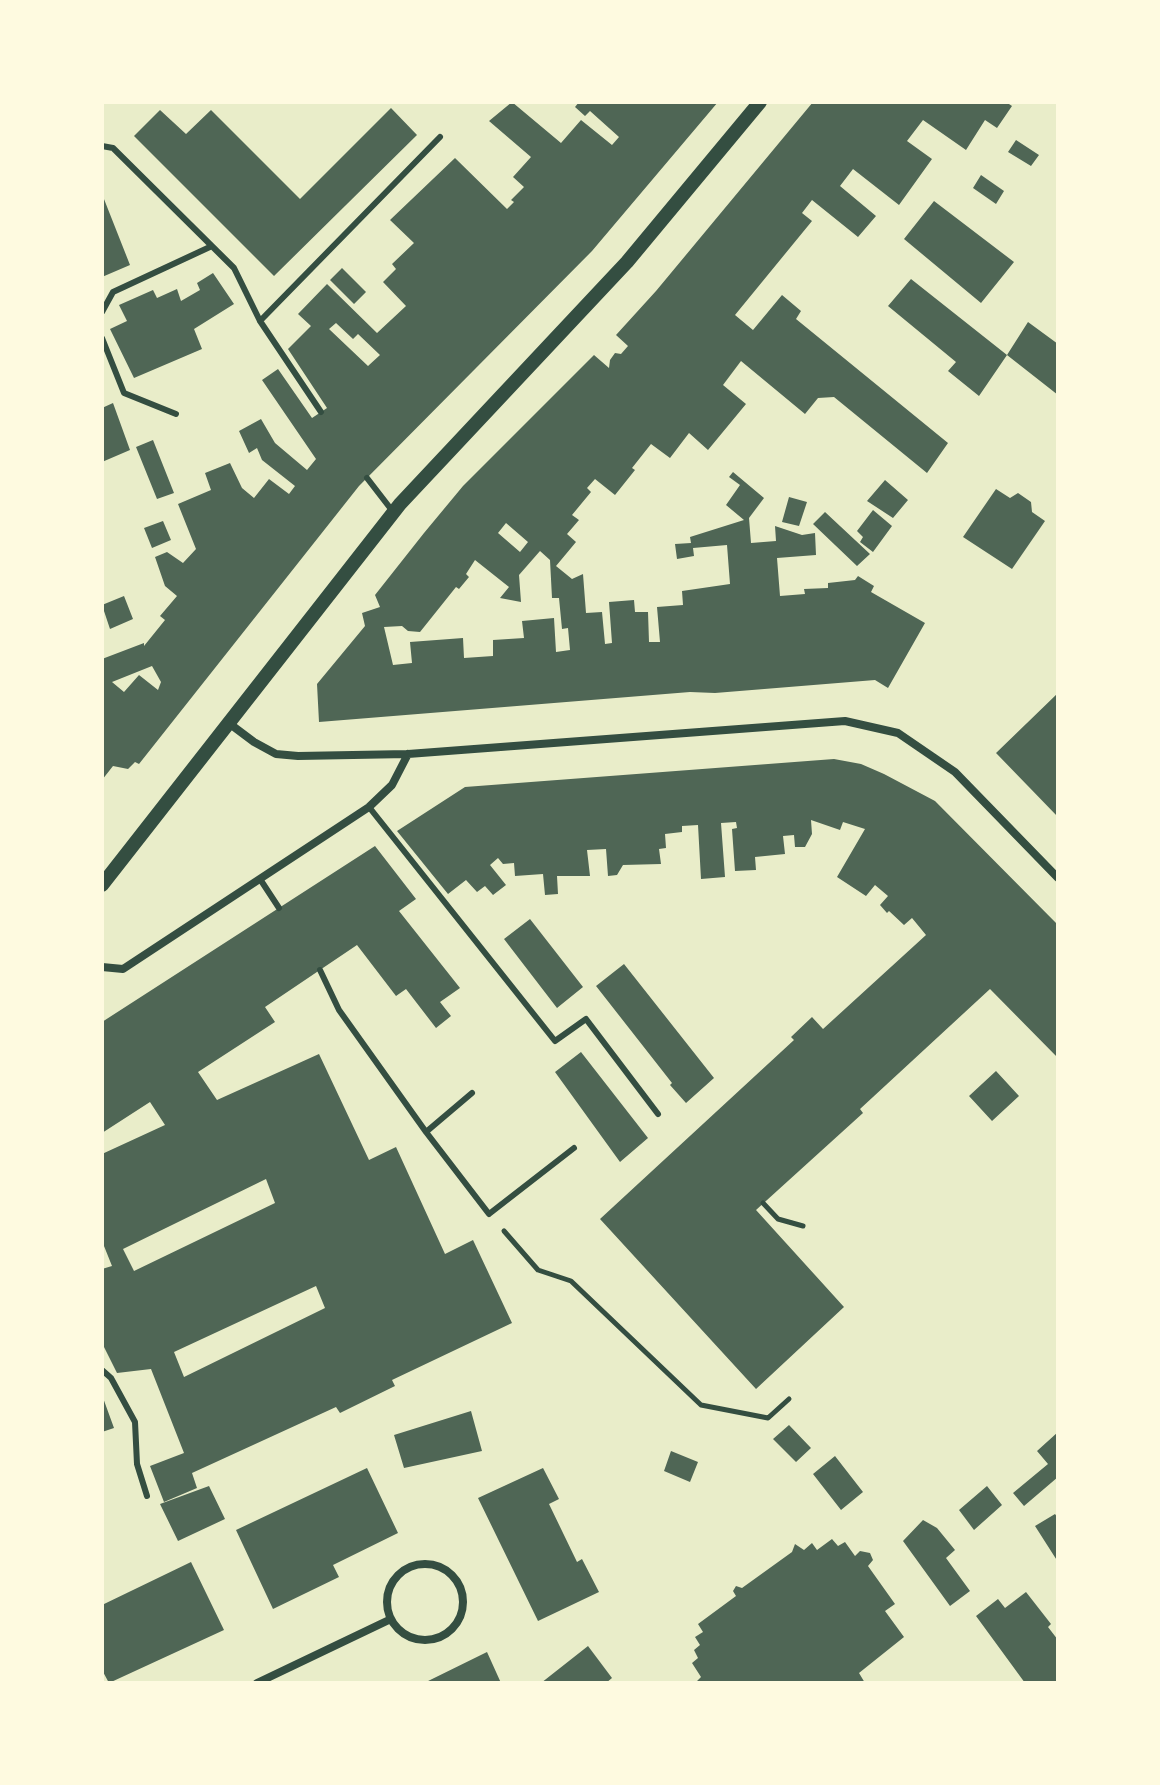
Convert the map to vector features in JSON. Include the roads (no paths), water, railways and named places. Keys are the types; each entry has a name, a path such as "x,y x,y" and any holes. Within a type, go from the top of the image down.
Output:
{"street":[{"path":"102,885 394,513 627,262 760,102"},
{"path":"230,724 276,754 408,754 845,721 898,733 955,772 1058,878"},
{"path":"102,967 123,969 369,807 392,785 408,754"},
{"path":"420,1563 439,1566 454,1576 462,1593 462,1611 454,1627 439,1637 420,1640 403,1633 391,1619 387,1602 391,1584 403,1570 420,1563"},
{"path":"257,1683 391,1619"}],"lane":[{"path":"260,321 440,137"},
{"path":"102,146 113,148 234,268 260,321 321,412"},
{"path":"102,312 113,292 212,246"},
{"path":"102,338 124,393 176,414"},
{"path":"367,478 394,513"},
{"path":"369,807 555,1041 586,1019 658,1114"},
{"path":"260,879 279,908"},
{"path":"320,970 339,1010 489,1214 574,1148"},
{"path":"426,1132 472,1093"},
{"path":"102,1370 111,1378 135,1422 137,1464 147,1496"}]}
